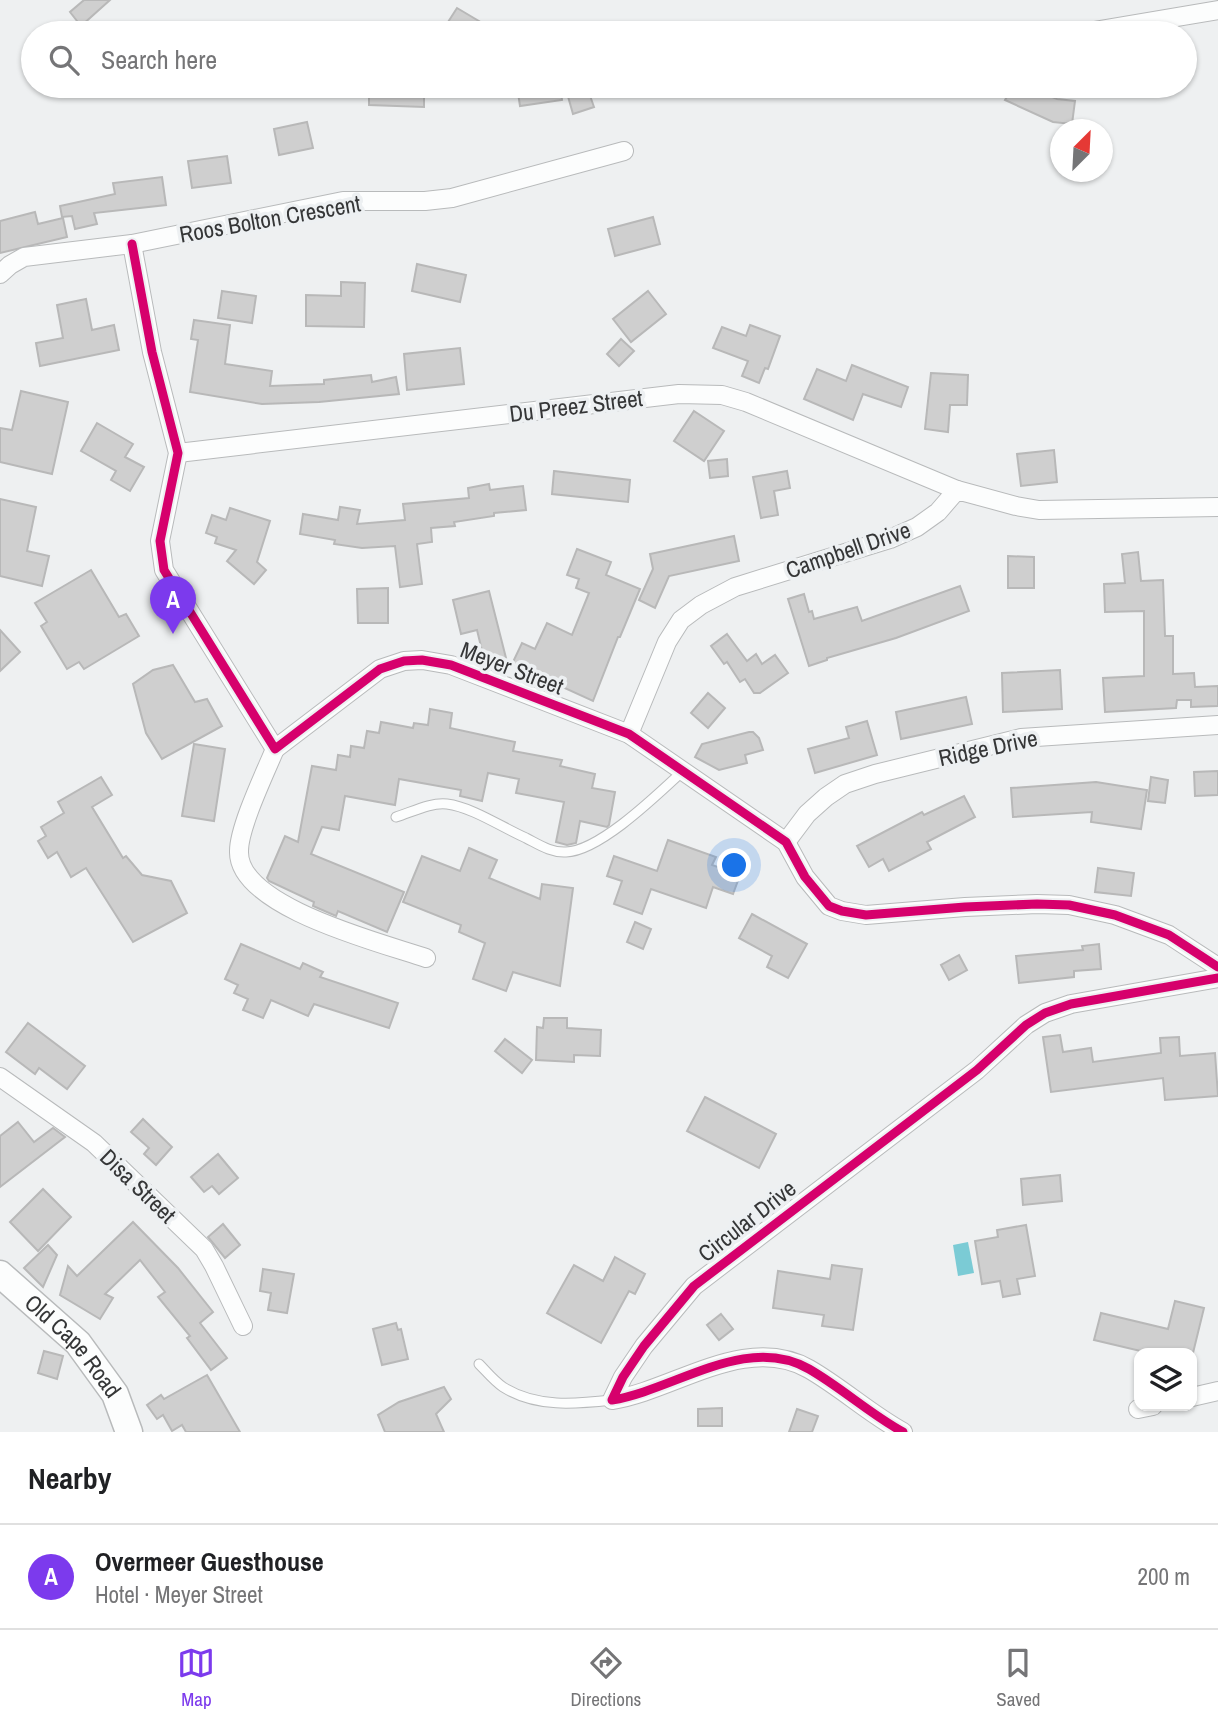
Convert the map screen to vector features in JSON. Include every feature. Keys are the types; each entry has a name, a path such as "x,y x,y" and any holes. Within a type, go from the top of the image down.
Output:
{"street":[{"path":"1153,21 1218,10"},
{"name":"Roos Bolton Crescent","path":"0,274 24,257 132,244 343,201 425,201 452,198 624,151"},
{"path":"132,244 152,352 178,453 160,541 164,570 275,749 241,835 240,866 248,879 271,899 298,912 426,958"},
{"name":"Du Preez Street","path":"178,453 679,394 722,395 759,407 957,490"},
{"path":"957,490 1039,510 1218,506"},
{"name":"Campbell Drive","path":"629,734 667,642 681,620 701,605 735,587 890,539 917,527 938,512 957,490"},
{"name":"Meyer Street","path":"275,749 380,669 413,660 451,664 629,734 786,842 814,891 829,906 866,915 965,906 1069,905 1115,915 1169,935 1218,967"},
{"name":"Ridge Drive","path":"786,842 807,814 826,797 845,784 875,774 1021,738 1218,725"},
{"name":"Circular Drive","path":"612,1400 623,1377 644,1346 694,1286 977,1070 1026,1025 1045,1013 1071,1004 1218,978"},
{"name":"Disa Street","path":"0,1077 94,1143 204,1249 243,1326"},
{"name":"Old Cape Road","path":"0,1274 78,1343 115,1394 129,1432"},
{"path":"612,1400 631,1397 724,1363 775,1358 809,1369 903,1432"},
{"path":"1197,1396 1218,1391"}],"lane":[{"path":"396,817 429,806 446,804 464,808 548,849 565,852 593,842 636,815 683,771"},
{"path":"479,1364 503,1387 529,1399 578,1404 612,1400"}],"water":[{"path":"968,1242 974,1273 958,1276 953,1245"}],"building":[{"path":"84,0 110,0 87,21 77,21 70,12"},
{"path":"457,8 479,21 449,21"},
{"path":"369,98 424,98 424,107 369,105"},
{"path":"519,98 562,98 562,100 520,106"},
{"path":"568,98 591,98 594,107 573,114"},
{"path":"1055,98 1075,101 1073,119 1050,121 1005,100"},
{"path":"307,122 313,148 279,155 274,129"},
{"path":"227,156 231,183 192,188 188,161"},
{"path":"162,177 166,205 94,213 97,224 75,229 72,216 62,217 60,206 115,194 113,183"},
{"path":"35,212 38,224 63,218 67,237 0,253 0,221"},
{"path":"653,217 660,244 615,256 608,229"},
{"path":"417,264 466,275 460,302 412,291"},
{"path":"341,282 365,283 364,327 306,326 306,295 341,296"},
{"path":"222,291 256,296 252,323 218,318"},
{"path":"648,291 666,314 631,342 613,319"},
{"path":"86,299 92,330 114,325 119,350 40,366 36,343 63,338 57,305"},
{"path":"194,320 230,325 225,364 272,371 270,386 324,384 324,380 371,375 372,382 396,377 399,394 319,402 262,404 190,392 198,340 191,339"},
{"path":"750,325 780,336 768,369 765,368 759,383 742,376 748,361 713,348 722,327 746,336"},
{"path":"621,339 634,351 619,366 607,354"},
{"path":"460,348 464,384 407,390 404,354"},
{"path":"852,365 908,387 901,407 863,394 853,420 804,399 817,369 846,381"},
{"path":"931,373 968,375 967,405 950,405 948,432 925,429"},
{"path":"21,391 68,402 52,474 0,462 0,428 12,430"},
{"path":"694,411 724,431 704,461 674,441"},
{"path":"97,423 133,444 125,457 144,467 130,491 111,480 116,471 81,451"},
{"path":"1054,450 1057,482 1021,486 1017,454"},
{"path":"727,459 728,476 710,478 708,461"},
{"path":"554,471 630,480 628,502 552,494"},
{"path":"787,471 790,488 774,491 778,515 761,518 753,477"},
{"path":"489,484 490,490 523,486 526,510 494,513 494,516 454,522 455,526 431,528 432,542 417,544 422,584 400,587 395,546 362,548 334,544 335,540 300,534 303,514 338,520 340,507 360,510 357,524 405,520 403,504 469,498 468,488"},
{"path":"0,499 36,507 27,551 49,556 42,586 0,576"},
{"path":"230,508 270,521 257,562 266,570 254,584 227,561 236,550 215,543 217,537 206,533 212,515 226,520"},
{"path":"734,536 739,561 669,576 655,608 639,600 653,569 650,554"},
{"path":"577,549 611,562 606,575 640,589 593,701 512,664 522,643 535,649 547,623 572,635 589,593 576,588 579,579 567,575"},
{"path":"1138,552 1141,581 1163,580 1165,636 1173,636 1173,674 1194,673 1195,687 1218,686 1218,706 1191,707 1191,700 1177,700 1176,708 1105,712 1103,678 1144,676 1144,611 1105,612 1104,584 1125,583 1122,554"},
{"path":"1008,556 1034,557 1034,588 1008,588"},
{"path":"91,570 119,617 126,614 139,636 84,669 79,662 67,669 41,626 47,622 35,603"},
{"path":"960,586 969,611 809,666 788,599 804,594 814,619 857,607 862,621"},
{"path":"388,588 388,623 358,623 357,589"},
{"path":"489,591 507,662 494,656 484,659 477,630 461,634 453,600"},
{"path":"0,630 20,652 0,671"},
{"path":"727,634 747,661 756,654 762,664 775,655 788,673 760,693 754,693 745,679 740,682 727,662 724,664 711,646"},
{"path":"173,665 195,702 207,699 222,726 162,759 146,733 133,684 153,670"},
{"path":"1060,670 1062,709 1003,712 1002,673"},
{"path":"708,693 725,708 708,728 691,713"},
{"path":"966,697 972,724 901,739 896,712"},
{"path":"430,709 452,713 450,728 515,742 513,751 562,760 560,766 595,774 592,788 615,792 609,825 607,827 580,821 576,843 567,845 556,842 564,802 516,793 519,779 488,773 482,801 460,796 461,790 399,779 395,805 345,796 339,830 322,827 311,854 404,892 387,932 338,911 336,916 313,906 314,902 269,881 267,878 285,836 298,842 312,766 336,770 338,755 350,757 351,746 364,748 367,731 379,733 381,722 413,728 414,723 428,725"},
{"path":"867,721 877,755 815,773 808,749 849,738 846,727"},
{"path":"749,732 759,738 763,750 745,755 747,763 719,770 695,757 702,744"},
{"path":"194,744 225,749 214,821 182,816"},
{"path":"1218,771 1218,795 1195,796 1194,772"},
{"path":"101,777 112,795 92,807 123,858 126,856 142,875 171,881 187,913 133,942 86,868 71,877 57,852 48,858 38,841 46,836 41,827 64,813 58,802"},
{"path":"1151,777 1168,780 1165,803 1148,801"},
{"path":"1096,782 1147,790 1141,829 1091,822 1092,812 1013,817 1011,788"},
{"path":"964,796 975,817 927,842 931,849 889,871 883,859 869,867 857,846 922,812 924,815"},
{"path":"668,840 716,857 712,865 740,875 733,894 713,887 706,908 651,889 642,914 614,904 622,881 607,876 614,856 657,871"},
{"path":"469,848 497,860 489,878 540,899 542,884 573,888 560,986 513,972 506,991 473,979 485,943 459,932 461,925 403,902 422,856 460,871"},
{"path":"1098,868 1134,873 1131,896 1095,892"},
{"path":"752,914 807,944 788,978 767,967 772,956 739,938"},
{"path":"635,922 651,929 643,949 627,942"},
{"path":"241,944 300,969 303,963 323,972 320,977 398,1003 389,1028 314,1004 308,1016 271,1000 263,1018 243,1010 248,999 234,993 238,985 225,979"},
{"path":"1099,944 1101,969 1074,971 1074,977 1019,983 1016,956 1083,950 1082,946"},
{"path":"959,955 967,970 949,980 941,965"},
{"path":"544,1018 567,1018 567,1028 601,1030 600,1056 574,1055 574,1062 536,1060 537,1027 543,1028"},
{"path":"28,1023 85,1066 67,1089 39,1068 35,1074 6,1052"},
{"path":"1060,1035 1063,1052 1091,1048 1093,1062 1161,1053 1160,1038 1179,1037 1180,1056 1215,1053 1218,1096 1165,1100 1163,1078 1051,1092 1043,1037"},
{"path":"505,1039 532,1060 522,1073 495,1051"},
{"path":"705,1097 776,1134 759,1168 687,1131"},
{"path":"143,1119 172,1147 156,1165 144,1154 149,1148 131,1132"},
{"path":"18,1122 34,1142 53,1128 65,1137 0,1187 0,1136"},
{"path":"218,1154 238,1178 219,1194 212,1186 204,1192 191,1177"},
{"path":"1060,1175 1062,1201 1023,1205 1021,1179"},
{"path":"43,1189 71,1217 38,1251 10,1222"},
{"path":"133,1222 178,1268 213,1312 200,1323 227,1358 211,1370 187,1338 190,1336 158,1297 165,1292 140,1260 105,1294 113,1298 100,1319 60,1295 68,1266 77,1276"},
{"path":"223,1224 240,1245 225,1258 208,1237"},
{"path":"1026,1225 1035,1276 1017,1279 1020,1294 1003,1297 1000,1281 982,1284 975,1241 998,1237 997,1230"},
{"path":"48,1245 57,1255 43,1287 24,1268"},
{"path":"615,1257 645,1274 635,1294 629,1291 601,1343 547,1313 574,1265 603,1281"},
{"path":"832,1265 862,1269 853,1330 822,1326 824,1315 773,1308 778,1271 830,1279"},
{"path":"263,1269 294,1274 287,1313 268,1310 271,1293 260,1291"},
{"path":"1175,1301 1204,1308 1194,1348 1134,1349 1094,1340 1101,1313 1168,1329"},
{"path":"721,1314 733,1329 719,1340 707,1325"},
{"path":"396,1323 398,1330 401,1329 408,1359 382,1365 373,1329"},
{"path":"44,1351 63,1356 57,1379 38,1373"},
{"path":"207,1375 240,1432 186,1432 182,1425 172,1431 163,1415 157,1419 147,1405 161,1395 164,1399"},
{"path":"444,1387 451,1399 436,1414 444,1432 385,1432 378,1415 399,1402"},
{"path":"722,1408 722,1426 698,1426 698,1409"},
{"path":"797,1409 818,1416 812,1432 789,1432"}],"cycle path":[{"path":"132,244 152,352 178,453 160,541 164,570 275,749 380,669 404,661 422,660 451,665 629,734 786,842 805,877 829,906 866,915 965,907 1069,905 1115,915 1169,935 1218,967"},
{"path":"903,1432 809,1369 785,1360 761,1357 710,1367 612,1400 623,1377 644,1346 694,1286 977,1070 1026,1025 1045,1013 1071,1004 1218,978"}],"place":[{"name":"Overmeer Guesthouse","path":"173,634"}]}
